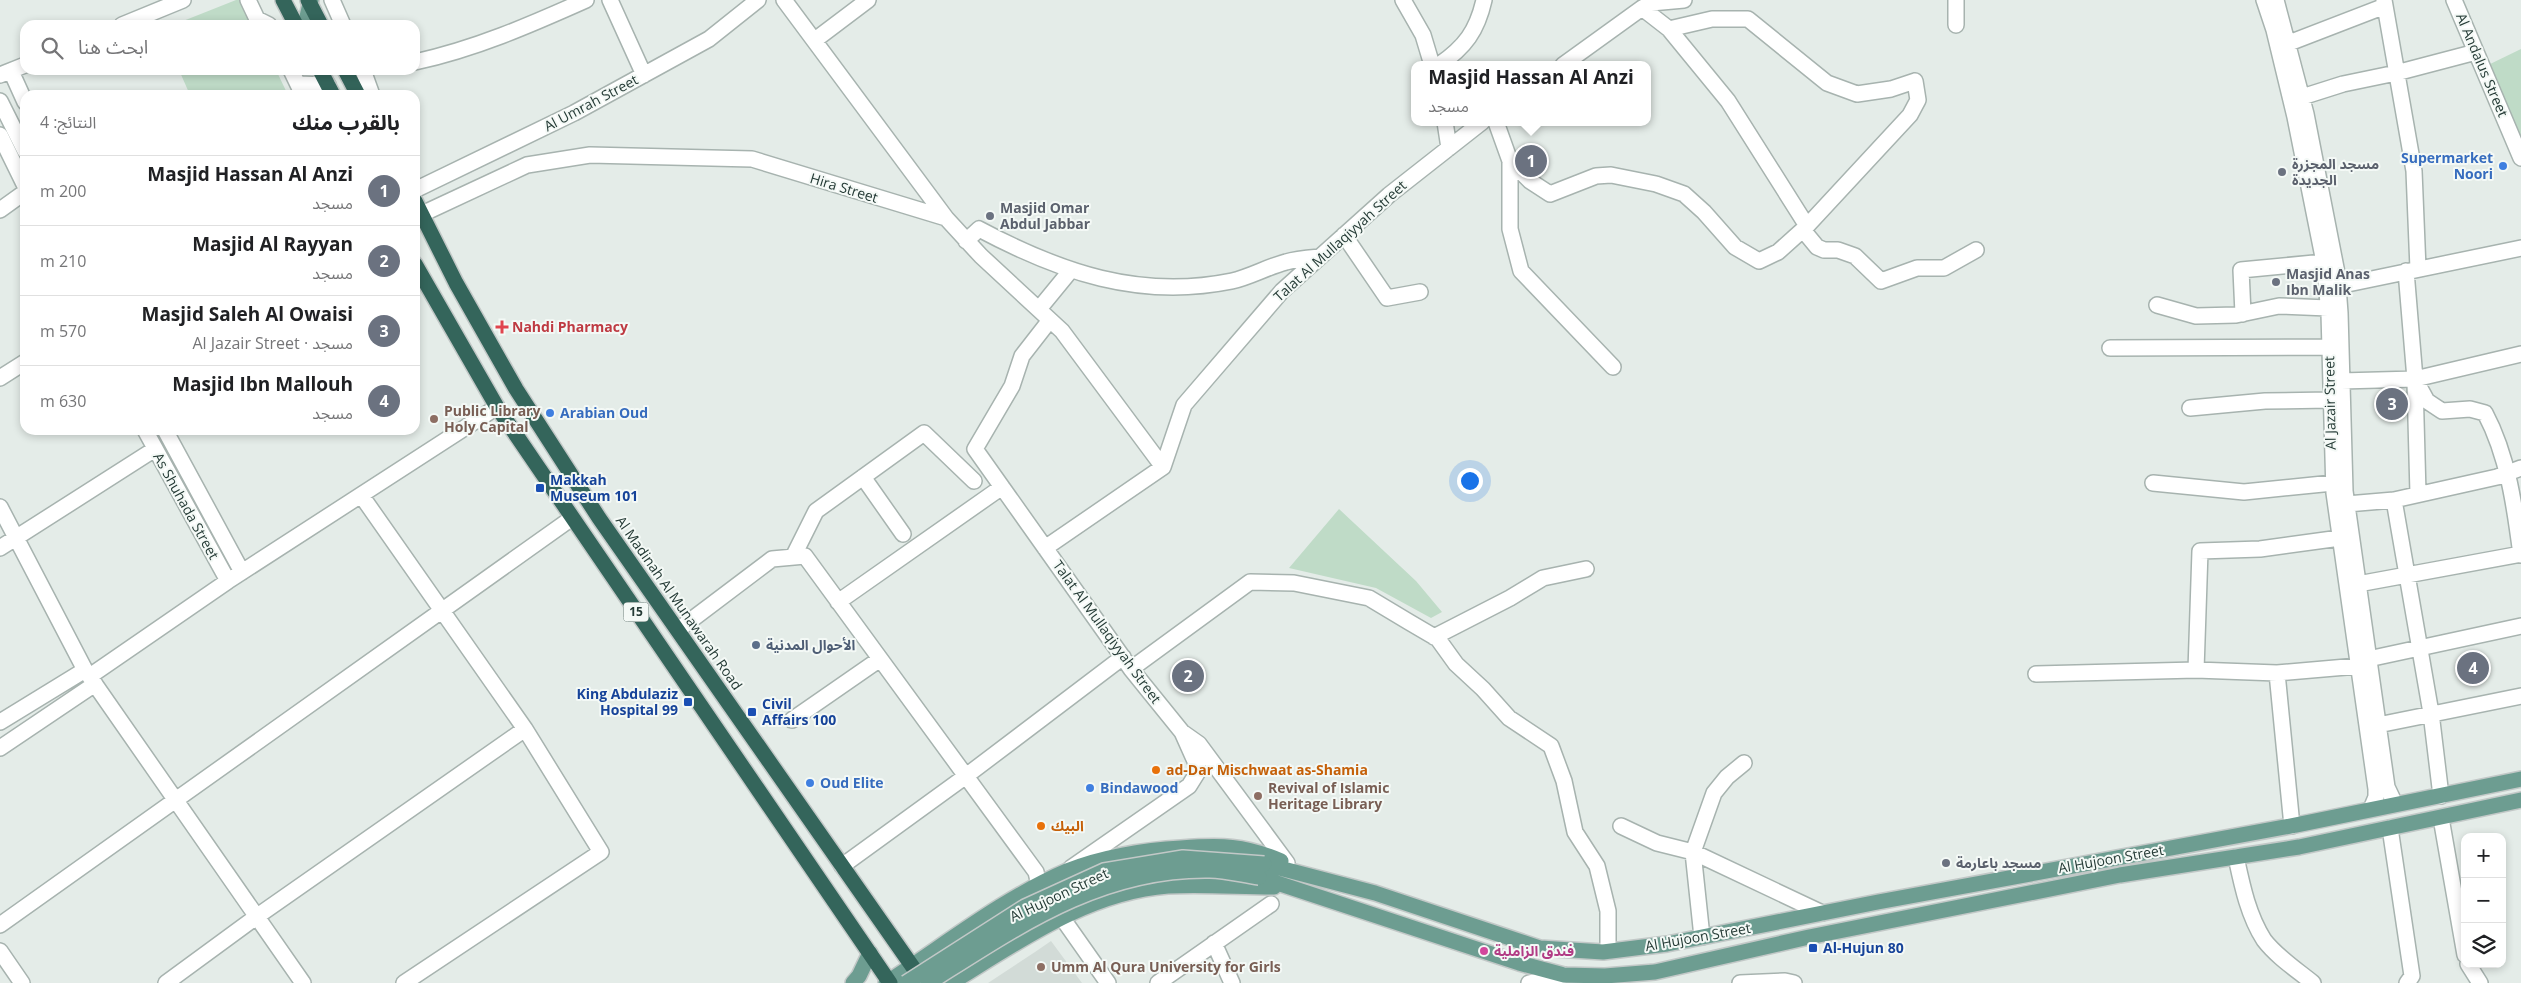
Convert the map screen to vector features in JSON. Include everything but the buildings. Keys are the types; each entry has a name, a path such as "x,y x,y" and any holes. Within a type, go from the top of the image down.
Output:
{"highway":[{"path":"310,1 319,20"},
{"path":"322,75 330,90"},
{"path":"348,75 355,90"},
{"name":"Al Madinah Al Munawarah Road","path":"420,212 456,283 516,389 599,518 924,983"},
{"name":"15","path":"420,273 497,407 888,982"}],"main road":[{"path":"306,20 310,1"},
{"name":"Al Hujoon Street","path":"906,983 1025,907 1104,871 1183,858 1326,880 1375,893 1540,948 1608,951 1702,937 2292,826 2521,779"},
{"name":"Al Hujoon Street","path":"928,983 1025,922 1102,886 1175,872 1261,870 1288,887 1519,964 1564,974 1608,979 1655,972 1809,937 2101,878 2299,847 2521,800"},
{"path":"888,982 1039,885 1068,870 1142,850 1224,845 1261,852 1326,880"},
{"path":"951,983 1062,918 1107,898 1167,886 1288,887"},
{"path":"853,983 859,976 870,953"},
{"path":"965,983 974,969"}],"street":[{"path":"134,20 183,0"},
{"path":"248,0 259,20"},
{"path":"332,0 341,20"},
{"path":"420,61 444,56 513,33 586,0"},
{"path":"610,0 644,75"},
{"name":"Al Umrah Street","path":"420,188 574,113 709,39 758,0"},
{"path":"784,0 946,218 966,240 1062,331 1163,467"},
{"path":"815,40 868,0"},
{"path":"1445,61 1457,52 1479,23 1484,0"},
{"path":"1569,61 1650,4 1684,0"},
{"path":"1956,0 1956,25"},
{"name":"Al Jazair Street","path":"2264,0 2276,38 2295,117 2324,262 2328,308 2333,484 2340,538 2362,662 2378,725 2388,792 2395,804"},
{"name":"Al Jazair Street","path":"2276,0 2289,42 2302,97 2330,230 2338,286 2344,471 2358,584 2362,662 2376,793 2371,809"},
{"name":"Al Andalus Street","path":"2454,0 2521,156"},
{"path":"1404,1 1422,35 1431,61"},
{"path":"2289,42 2385,3 2414,171 2412,270 2418,494"},
{"path":"1650,4 1728,101 1817,247 1824,250 1838,250 1855,256 1881,281 1917,268 1944,268 1976,250"},
{"path":"1510,160 1530,181 1550,194 1596,176 1611,175 1656,184 1684,194 1704,212 1735,248 1760,261 1778,252 1805,228 1910,115 1918,100 1915,81 1891,89 1857,94 1827,83 1748,19 1712,19 1669,29"},
{"path":"2302,97 2342,84 2396,73 2476,52"},
{"path":"20,67 5,73 20,95"},
{"path":"293,75 300,90 330,90"},
{"path":"369,75 371,90"},
{"path":"0,101 20,141"},
{"path":"1445,126 1448,148"},
{"name":"Talat Al Mullaqiyyah Street","path":"1068,870 1189,786 1199,770 1182,732 1127,663 1045,548 1163,467 1184,405 1282,291 1389,195 1477,126"},
{"path":"1497,126 1510,160 1510,229 1516,261 1521,271 1614,366"},
{"path":"0,134 20,176"},
{"name":"Hira Street","path":"420,207 527,164 590,155 752,159 946,218"},
{"path":"0,210 20,196"},
{"path":"966,240 979,229 1006,243 1071,270 1105,281 1131,285 1187,285 1232,281 1286,262 1320,257"},
{"path":"1344,235 1387,298 1420,292"},
{"path":"2338,286 2521,248"},
{"path":"2243,314 2241,270 2324,262"},
{"path":"1039,309 1071,270"},
{"path":"2157,305 2196,316 2243,314 2280,306 2328,308"},
{"path":"1045,548 975,449 1012,386 1022,356 1050,320"},
{"path":"2110,348 2329,347"},
{"path":"2341,381 2415,379 2521,354"},
{"path":"0,378 20,365"},
{"path":"2358,584 2408,573 2521,554 2514,470 2485,413 2470,409 2442,411 2427,401 2415,379"},
{"path":"2190,408 2265,401 2330,400"},
{"path":"0,748 90,676 228,581 497,407"},
{"path":"793,557 816,511 924,433 974,480"},
{"name":"As Shuhada Street","path":"148,435 228,581"},
{"path":"168,435 242,572"},
{"path":"0,548 155,449"},
{"path":"2347,504 2394,500 2497,477 2514,470"},
{"path":"863,477 903,534"},
{"path":"2153,483 2244,492 2333,484"},
{"path":"838,602 1002,487"},
{"path":"361,495 526,729 601,852 404,983"},
{"path":"2394,500 2421,649 2441,796"},
{"path":"0,507 90,676 174,800 303,983"},
{"path":"0,925 572,518"},
{"path":"2196,670 2200,551 2260,549 2340,538"},
{"path":"678,630 772,559 805,556 1036,872 1039,885 1108,983"},
{"path":"1434,637 1510,598 1543,578 1586,569"},
{"path":"842,866 1127,663 1250,582 1294,583 1369,598 1438,639 1456,664 1483,689 1509,718 1551,746 1564,782 1575,832 1598,866 1608,911 1608,951"},
{"path":"2036,674 2196,670 2277,673 2362,662 2521,626"},
{"path":"792,720 880,659"},
{"path":"2277,673 2292,826"},
{"path":"0,722 90,676"},
{"path":"2378,725 2521,696"},
{"path":"166,983 256,917 526,729"},
{"name":"Talat Al Mullaqiyyah Street","path":"1182,732 1199,744 1287,863"},
{"path":"1702,937 1693,852 1714,793 1727,777 1744,763"},
{"path":"2441,818 2461,932"},
{"path":"1621,826 1657,842 1693,852 1822,913"},
{"path":"2390,828 2412,976 2407,983"},
{"path":"2236,856 2246,900 2265,941 2281,958 2313,983"},
{"path":"1158,983 1271,904"},
{"path":"1214,944 1232,983"},
{"path":"0,951 22,983"},
{"path":"2471,968 2480,983"},
{"path":"1529,983 1564,974"},
{"path":"1740,983 1785,981 1794,983"}],"shaded area":[{"name":"Umm Al Qura University for Girls","path":"1051,941 1082,983 988,983 1035,952"}],"green space":[{"path":"236,0 241,0 251,20 186,20"},
{"path":"2521,49 2521,144 2486,66"},
{"path":"181,75 278,75 286,90 188,90"},
{"path":"1339,509 1416,581 1442,612 1431,618 1376,588 1289,568"}],"place":[{"name":"Masjid Hassan Al Anzi","path":"1531,161"},
{"name":"Supermarket Noori","path":"2503,166"},
{"name":"مسجد المجزرة الجديدة","path":"2282,172"},
{"name":"Masjid Omar Abdul Jabbar","path":"990,216"},
{"name":"Masjid Anas Ibn Malik","path":"2276,282"},
{"name":"Nahdi Pharmacy","path":"502,327"},
{"name":"Masjid Saleh Al Owaisi","path":"2392,404"},
{"name":"Arabian Oud","path":"550,413"},
{"name":"Public Library Holy Capital","path":"434,419"},
{"name":"Makkah Museum 101","path":"540,488"},
{"name":"الأحوال المدنية","path":"756,645"},
{"name":"Masjid Ibn Mallouh","path":"2473,668"},
{"name":"Masjid Al Rayyan","path":"1188,676"},
{"name":"King Abdulaziz Hospital 99","path":"688,702"},
{"name":"Civil Affairs 100","path":"752,712"},
{"name":"ad-Dar Mischwaat as-Shamia","path":"1156,770"},
{"name":"Oud Elite","path":"810,783"},
{"name":"Bindawood","path":"1090,788"},
{"name":"Revival of Islamic Heritage Library","path":"1258,796"},
{"name":"البيك","path":"1041,826"},
{"name":"مسجد باعارمة","path":"1946,863"},
{"name":"Al-Hujun 80","path":"1813,948"},
{"name":"فندق الزاملية","path":"1484,951"},
{"name":"Umm Al Qura University for Girls","path":"1041,967"}]}
